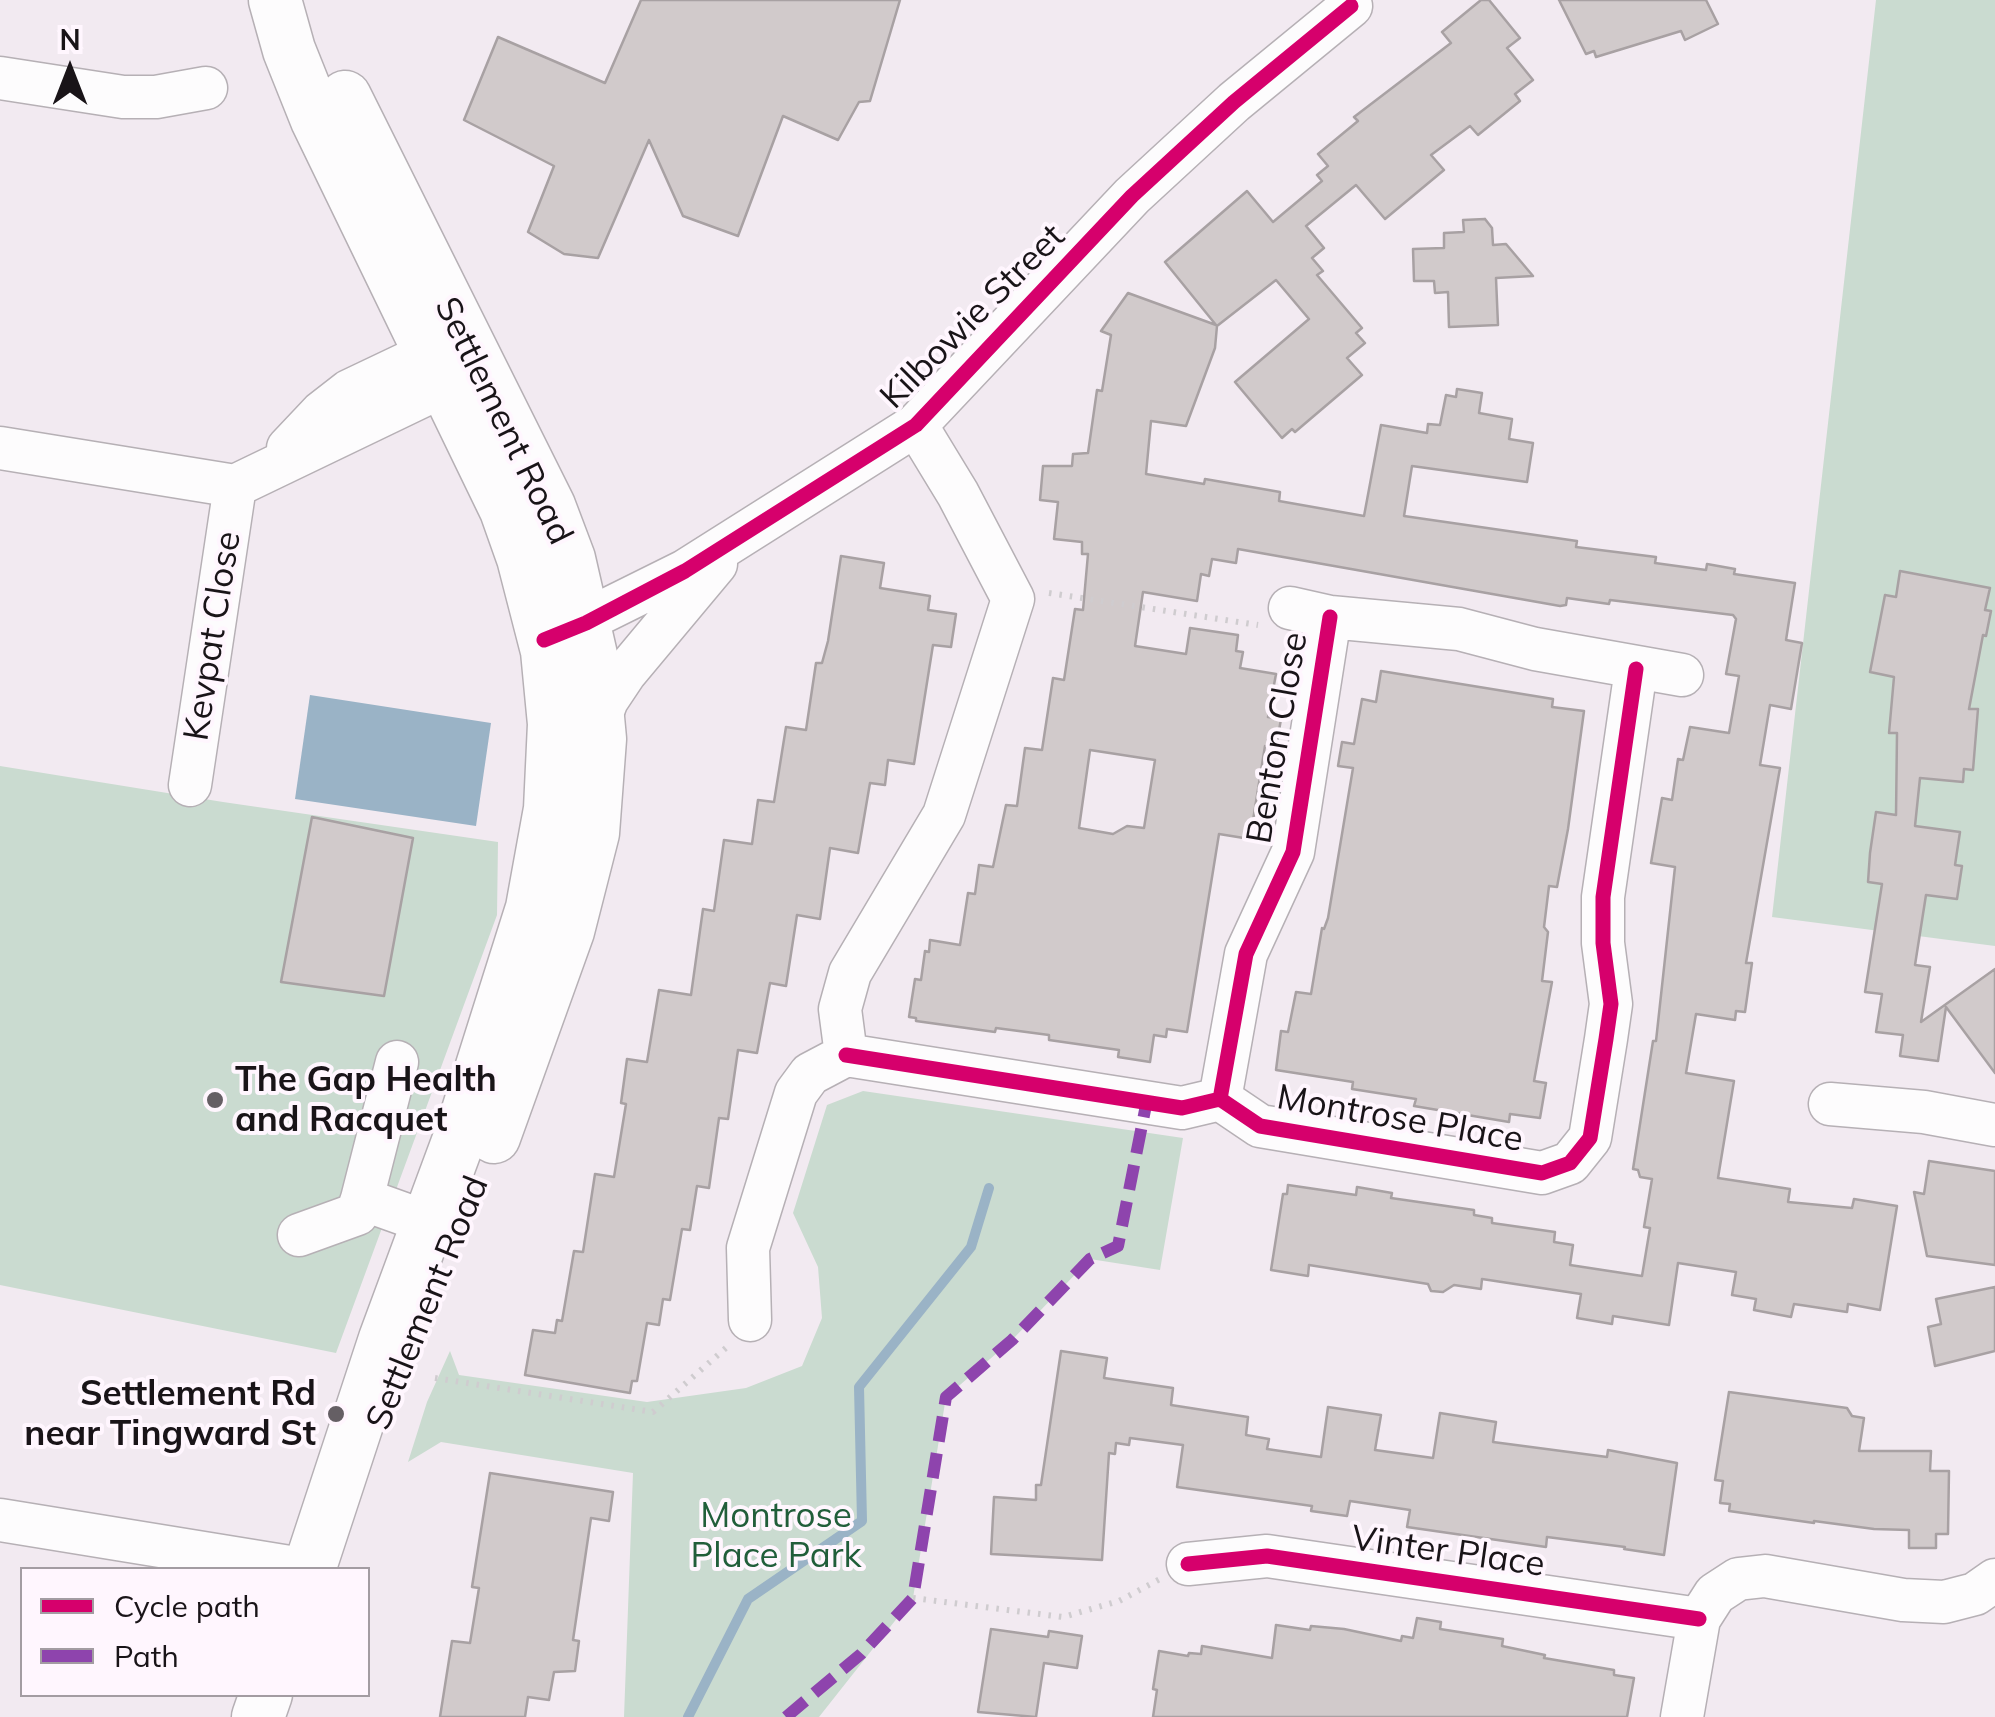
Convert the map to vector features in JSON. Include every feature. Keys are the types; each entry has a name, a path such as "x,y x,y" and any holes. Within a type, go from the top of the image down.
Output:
{"main road":[{"name":"Settlement Road","path":"275,0 318,120 514,478 523,558 565,631 600,721 593,833 568,931 402,1378 313,1559"},
{"name":"Settlement Road","path":"301,0 450,362"},
{"name":"Settlement Road","path":"313,1559 385,1339 459,1139 532,908 554,762 552,688 565,631"}],"street":[{"name":"Kilbowie Street","path":"565,631 686,571 916,425 1132,196 1234,102 1351,6"},
{"path":"0,78 122,98 156,98 206,88"},
{"path":"0,448 248,478 450,362"},
{"path":"846,1055 840,1009 850,974 944,815 1013,600 958,494 916,425"},
{"name":"Kevpat Close","path":"190,786 248,478"},
{"path":"600,721 624,674 740,538"},
{"name":"Benton Close","path":"1220,1099 1246,954 1293,852 1295,617 1458,629 1636,669"},
{"path":"1636,669 1682,675"},
{"name":"Montrose Place","path":"1220,1099 1260,1126 1542,1173 1570,1163 1590,1138 1611,1004 1603,943 1603,897 1636,669"},
{"path":"750,1320 748,1248 796,1094 810,1074 846,1055 1182,1108 1220,1099"},
{"path":"299,1235 358,1214 397,1062"},
{"path":"1830,1104 1924,1112 1995,1125"},
{"path":"362,1199 429,1223"},
{"path":"0,1520 313,1559"},
{"name":"Vinter Place","path":"1188,1564 1267,1556 1699,1619"},
{"path":"1682,1717 1699,1619 1715,1594 1738,1579 1765,1576 1903,1600 1944,1602 1976,1594 1995,1580"}],"path":[{"path":"1013,600 1059,592 1295,617"},
{"path":"435,1378 653,1412 724,1351 750,1320"},
{"path":"913,1598 1063,1617 1119,1601 1188,1564"}],"green space":[{"path":"1876,0 1995,0 1995,946 1772,917"},
{"name":"The Gap Health and Racquet","path":"0,766 498,842 497,915 336,1353 0,1285"},
{"name":"Montrose Place Park","path":"863,1091 1183,1138 1160,1270 1090,1259 1012,1340 946,1397 913,1598 819,1717 624,1717 633,1473 441,1442 408,1462 427,1402 450,1351 459,1375 647,1402 746,1388 802,1366 822,1318 818,1267 793,1213 827,1105"}],"water":[{"path":"310,695 491,723 476,826 295,799"}],"building":[{"path":"641,0 900,0 870,101 859,102 838,140 783,116 738,236 683,216 649,140 598,258 564,254 528,232 554,166 464,120 498,37 605,83"},
{"path":"1481,0 1489,0 1520,38 1507,48 1533,80 1515,94 1520,101 1478,135 1470,126 1431,155 1444,170 1385,219 1356,185 1306,226 1324,248 1312,258 1323,271 1317,275 1362,328 1356,333 1365,343 1347,358 1362,375 1295,432 1292,429 1282,438 1235,382 1309,319 1276,280 1217,326 1215,348 1186,426 1151,421 1146,474 1280,492 1279,501 1364,516 1381,425 1427,433 1428,424 1440,425 1446,395 1456,397 1457,389 1482,393 1479,413 1512,419 1509,439 1533,443 1527,482 1412,466 1404,516 1577,541 1576,547 1656,557 1655,563 1706,570 1707,564 1735,569 1734,574 1795,583 1786,640 1802,643 1791,709 1770,705 1760,765 1780,768 1746,963 1752,963 1745,1012 1736,1011 1735,1020 1696,1014 1686,1073 1734,1081 1718,1178 1790,1189 1788,1202 1852,1208 1854,1199 1897,1206 1880,1310 1848,1304 1847,1312 1794,1304 1791,1317 1754,1310 1756,1299 1732,1295 1736,1272 1678,1263 1669,1325 1613,1316 1612,1324 1577,1318 1581,1294 1482,1279 1481,1289 1454,1285 1443,1292 1431,1291 1428,1284 1309,1265 1308,1276 1271,1270 1283,1194 1287,1194 1288,1185 1356,1195 1357,1187 1392,1193 1391,1198 1474,1210 1474,1215 1492,1218 1492,1223 1555,1232 1554,1242 1573,1245 1570,1265 1642,1276 1650,1228 1644,1227 1652,1179 1640,1177 1638,1170 1633,1169 1656,1041 1675,867 1651,863 1662,798 1672,800 1678,759 1683,760 1690,727 1729,733 1739,676 1726,674 1736,619 1733,615 1610,600 1609,604 1567,598 1566,605 1560,606 1238,549 1236,563 1212,559 1209,576 1201,574 1197,601 1143,592 1135,646 1186,654 1190,628 1238,635 1236,651 1243,652 1240,668 1276,674 1268,717 1281,719 1276,748 1265,746 1250,839 1219,834 1187,1032 1167,1029 1166,1037 1154,1035 1150,1062 1118,1057 1119,1050 1049,1040 1049,1035 996,1028 995,1032 909,1017 915,979 921,980 930,940 960,945 968,893 975,894 979,865 993,867 1006,805 1017,806 1025,748 1042,750 1053,678 1064,680 1075,609 1083,610 1088,554 1082,554 1082,542 1054,539 1058,502 1040,500 1043,466 1072,466 1073,454 1088,453 1097,390 1102,391 1111,335 1101,331 1128,293 1216,325 1165,262 1247,191 1273,222 1322,181 1317,175 1328,166 1318,154 1358,121 1354,117 1451,43 1442,32","holes":["1090,750 1155,760 1144,828 1127,826 1113,834 1079,828"]},
{"path":"1559,0 1706,0 1718,24 1685,40 1681,31 1596,57 1594,51 1586,54"},
{"path":"1485,219 1492,228 1493,245 1506,244 1533,276 1496,278 1498,325 1449,327 1448,292 1435,293 1434,281 1414,281 1413,249 1444,248 1444,233 1464,232 1463,220"},
{"path":"841,556 884,563 880,588 930,596 928,610 956,614 951,647 933,645 914,764 888,760 885,785 870,783 858,853 830,848 820,919 797,915 786,986 770,983 757,1053 738,1050 728,1119 719,1118 709,1188 697,1186 690,1230 682,1229 670,1300 663,1299 659,1325 647,1323 637,1381 632,1381 630,1393 525,1375 533,1330 555,1333 557,1320 562,1321 574,1251 583,1252 595,1174 614,1177 626,1104 621,1103 627,1059 647,1062 659,990 691,995 703,909 714,911 724,840 752,844 758,800 774,802 786,727 806,730 816,663 822,663 828,641"},
{"path":"1900,571 1990,588 1985,610 1991,611 1969,709 1978,709 1973,770 1964,769 1963,782 1920,778 1915,826 1960,832 1955,865 1962,866 1957,899 1926,895 1915,965 1930,967 1921,1022 1995,969 1995,1073 1946,1007 1938,1061 1900,1056 1903,1035 1876,1032 1882,994 1865,992 1882,884 1868,882 1876,812 1896,815 1897,733 1889,733 1894,677 1870,672 1885,595 1896,597"},
{"path":"1381,671 1553,699 1552,707 1584,711 1568,829 1557,887 1549,886 1544,927 1548,932 1542,981 1552,982 1534,1081 1546,1083 1540,1118 1510,1114 1509,1122 1414,1106 1416,1099 1352,1089 1353,1082 1276,1070 1281,1031 1288,1032 1296,992 1311,994 1322,928 1328,918 1353,768 1338,766 1342,742 1354,744 1362,699 1376,702"},
{"path":"312,817 413,838 384,996 281,982"},
{"path":"1929,1161 1995,1171 1995,1265 1927,1256 1914,1192 1924,1194"},
{"path":"1995,1287 1995,1351 1935,1366 1928,1327 1941,1324 1936,1299"},
{"path":"1061,1351 1107,1358 1104,1378 1173,1388 1171,1405 1248,1417 1246,1435 1269,1439 1267,1449 1321,1457 1328,1407 1381,1415 1375,1450 1433,1458 1440,1413 1496,1422 1493,1442 1607,1457 1608,1450 1677,1463 1664,1555 1547,1537 1546,1547 1407,1527 1410,1510 1350,1501 1347,1516 1311,1511 1312,1506 1177,1487 1183,1445 1130,1438 1129,1445 1116,1443 1115,1454 1109,1453 1102,1560 991,1554 994,1497 1036,1500"},
{"path":"1729,1392 1847,1408 1852,1416 1864,1418 1859,1451 1931,1451 1930,1471 1949,1471 1948,1534 1936,1534 1936,1548 1909,1548 1909,1530 1814,1523 1729,1511 1730,1504 1720,1503 1723,1481 1715,1480"},
{"path":"490,1473 613,1492 609,1521 591,1518 573,1640 579,1641 575,1671 554,1672 549,1700 528,1697 525,1717 440,1717 452,1641 470,1643 479,1588 472,1587"},
{"path":"1417,1618 1441,1622 1440,1629 1503,1639 1502,1646 1545,1655 1544,1658 1614,1670 1614,1675 1634,1678 1627,1717 1153,1717 1159,1651 1188,1656 1201,1654 1202,1646 1272,1658 1276,1625 1344,1629 1401,1641 1402,1636 1413,1638"},
{"path":"991,1629 1048,1637 1049,1631 1082,1636 1077,1668 1044,1663 1036,1717 978,1712"}],"waterway":[{"path":"688,1717 748,1599 862,1521 859,1387 971,1247 989,1188"}],"marked path":[{"path":"786,1717 861,1654 913,1598 946,1397 1012,1340 1090,1259 1118,1246 1147,1100"}],"cycle path":[{"path":"544,640 586,623 685,571 916,425 1132,196 1234,102 1351,6"},
{"path":"1220,1099 1246,954 1293,852 1330,617"},
{"path":"846,1055 1182,1108 1220,1099 1260,1126 1542,1173 1570,1163 1590,1138 1611,1004 1603,943 1603,897 1636,669"},
{"path":"1188,1564 1267,1556 1699,1619"}],"place":[{"name":"The Gap Health and Racquet","path":"215,1100"},
{"name":"Settlement Rd near Tingward St","path":"336,1414"}]}
